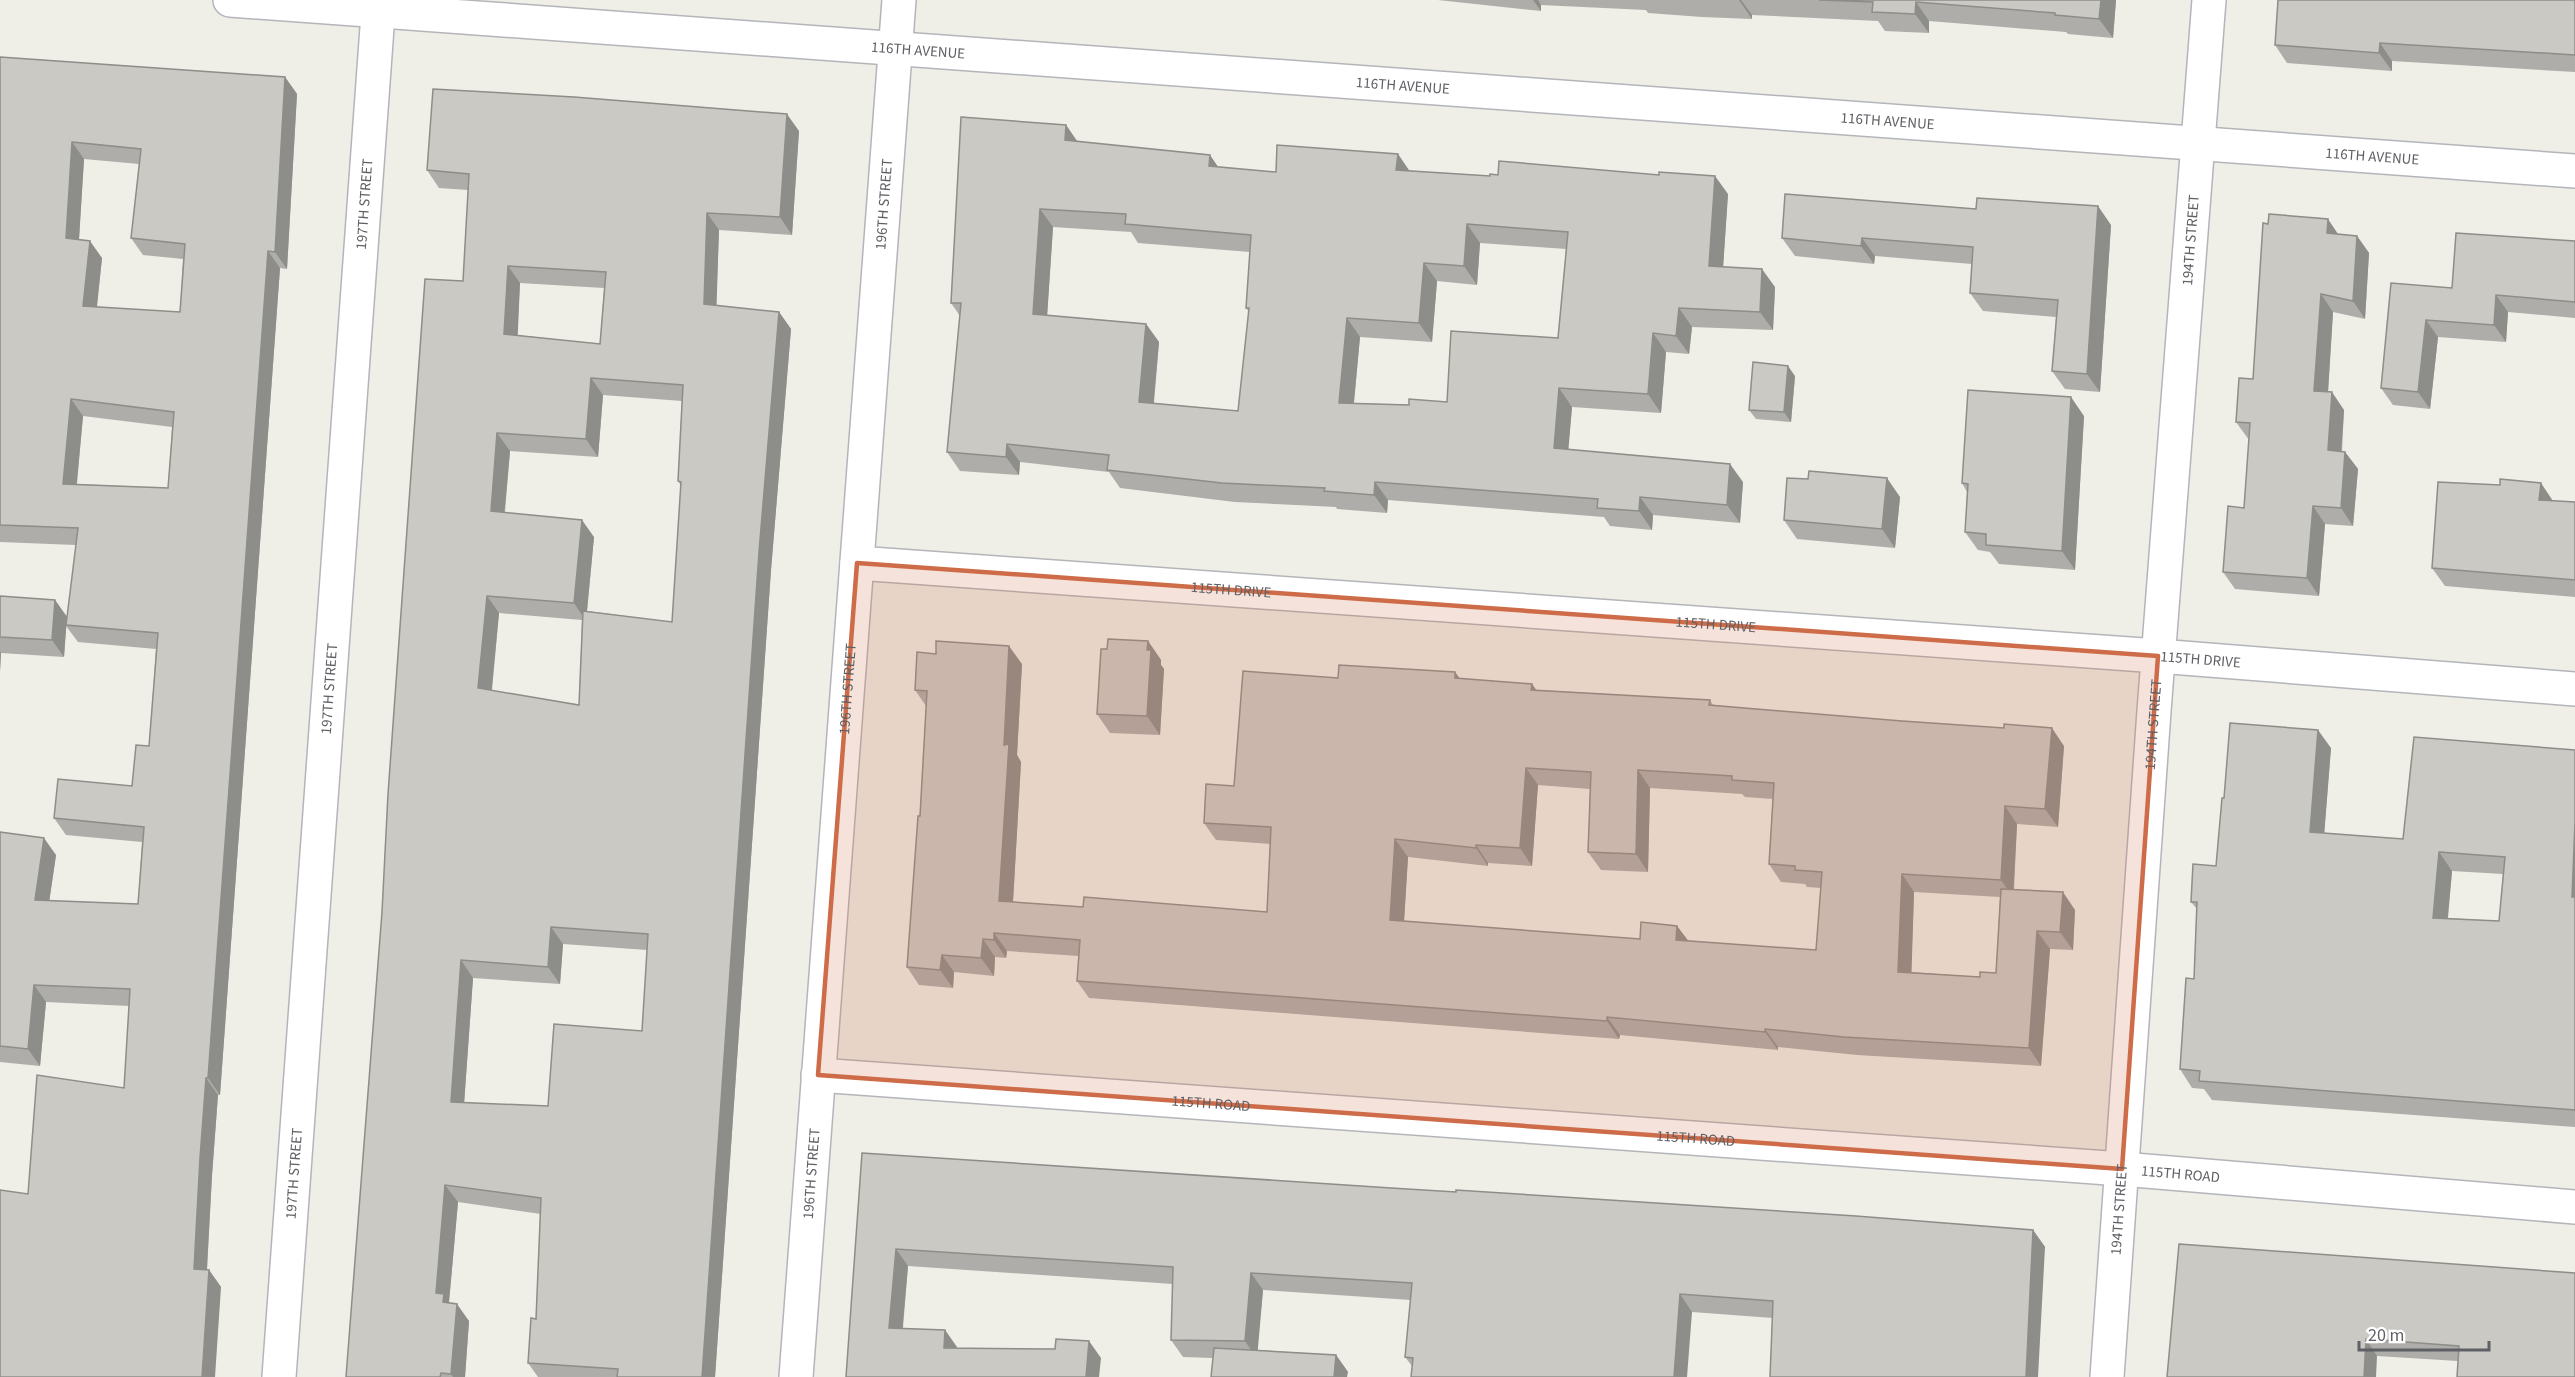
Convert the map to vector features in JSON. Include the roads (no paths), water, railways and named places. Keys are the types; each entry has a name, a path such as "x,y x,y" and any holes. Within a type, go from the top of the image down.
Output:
{"street":[{"name":"116TH AVENUE","path":"230,0 379,5 894,48 2575,171"},
{"name":"196TH STREET","path":"796,1377 899,0"},
{"name":"194TH STREET","path":"2107,1377 2158,656 2209,0"},
{"name":"197TH STREET","path":"279,1377 379,5"},
{"name":"115TH DRIVE","path":"857,563 2158,656 2575,689"},
{"name":"115TH ROAD","path":"818,1076 2122,1169 2575,1207"}]}
